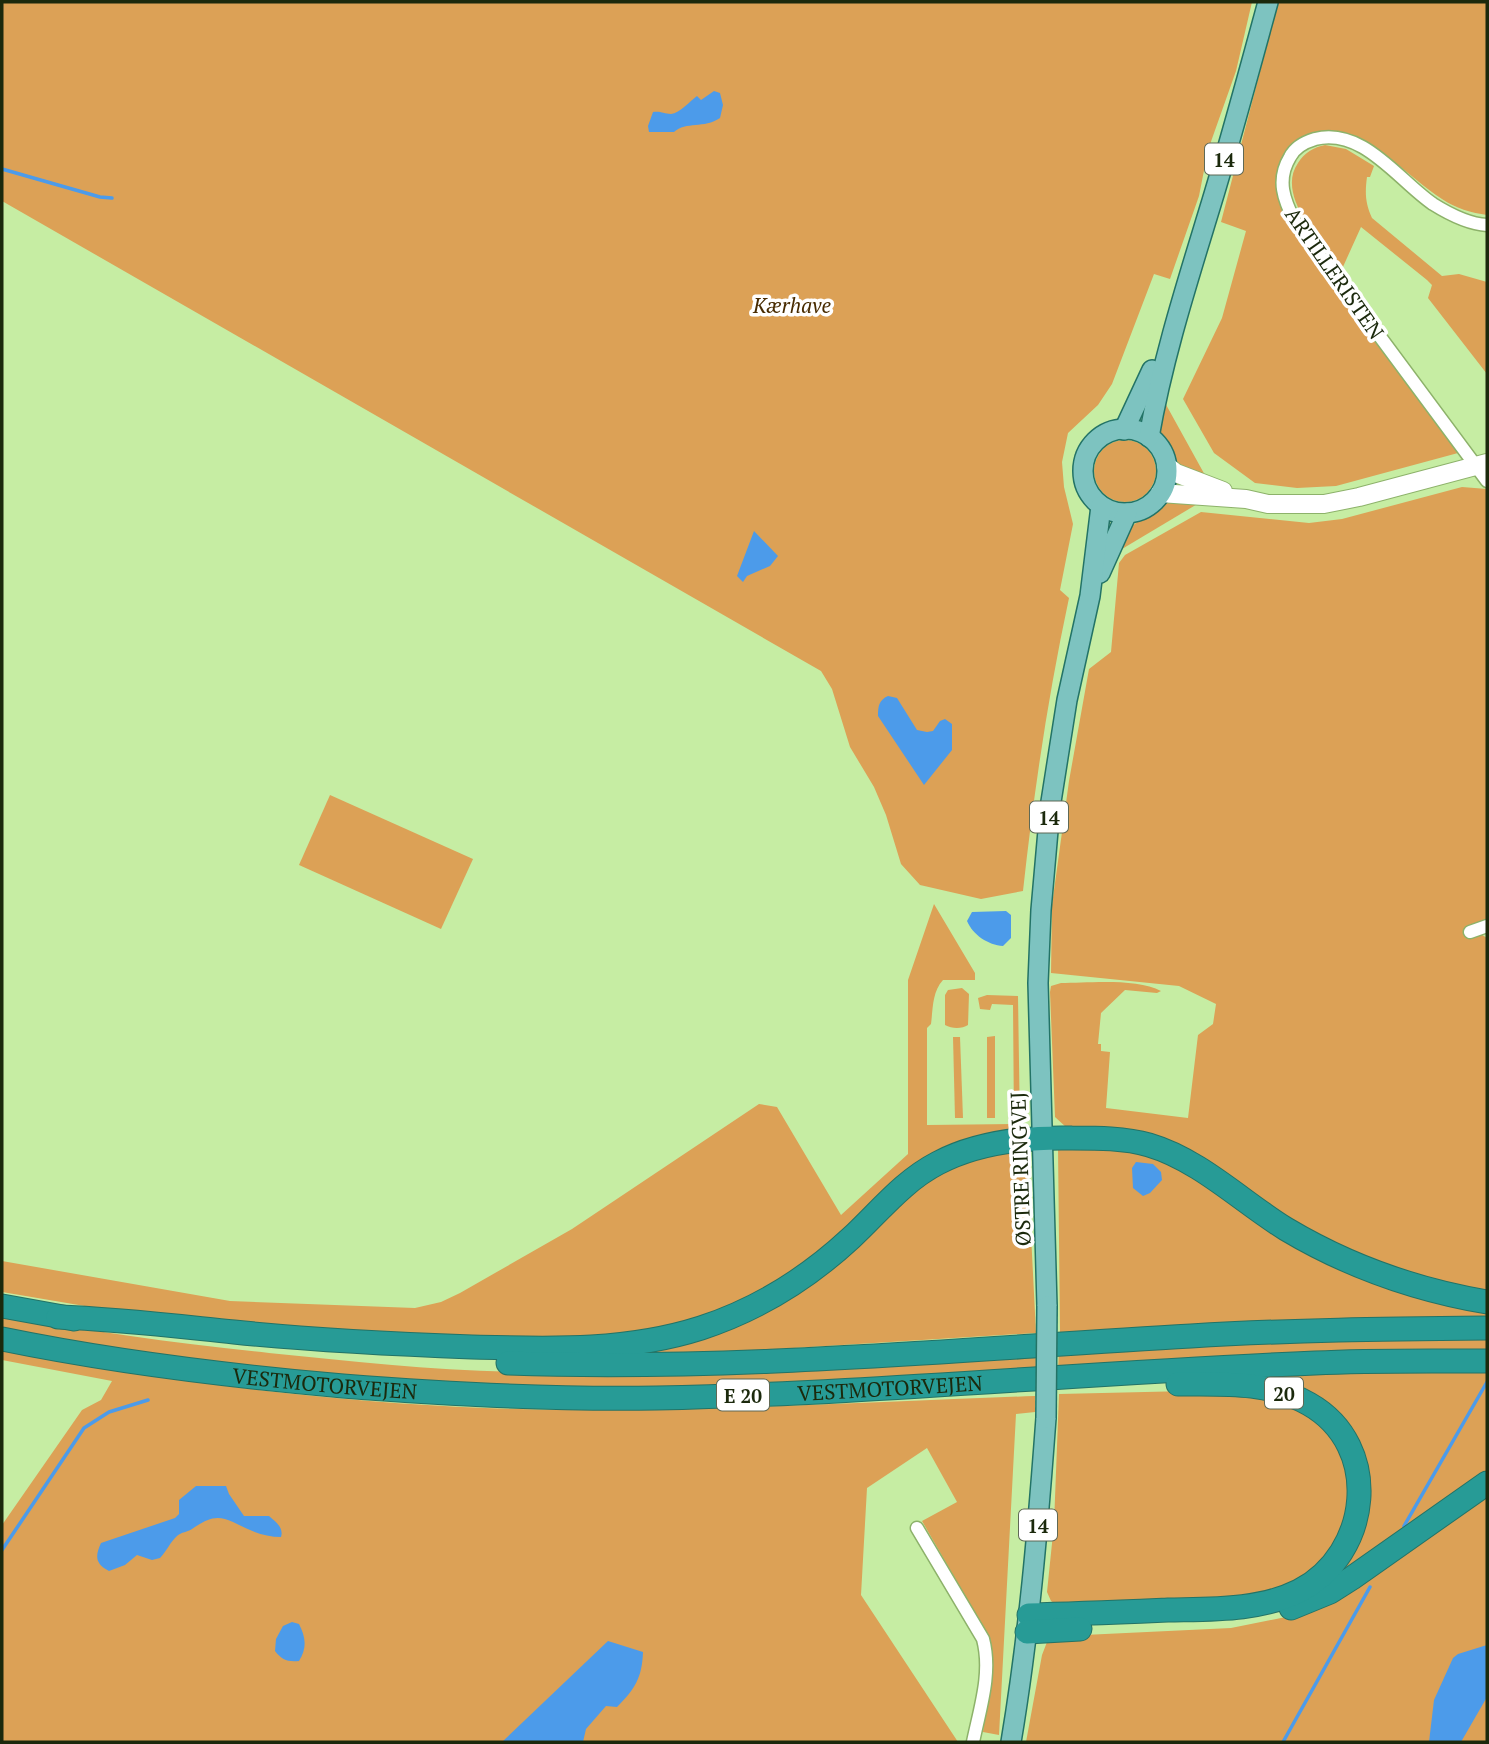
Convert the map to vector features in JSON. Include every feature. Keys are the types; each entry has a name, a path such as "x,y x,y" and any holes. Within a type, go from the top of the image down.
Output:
{"highway":[{"path":"1042,1138 1110,1139 1147,1145 1195,1166 1287,1229 1349,1262 1427,1290 1487,1302"},
{"name":"E 20","path":"58,1317 132,1320 235,1332 417,1345 579,1348 647,1342 717,1322 780,1292 825,1260 896,1193 937,1163 983,1146 1042,1138"},
{"name":"VESTMOTORVEJEN","path":"2,1306 58,1317 281,1348 443,1361 576,1365 730,1364 1194,1336 1351,1329 1487,1328"},
{"name":"VESTMOTORVEJEN","path":"2,1339 169,1367 291,1381 422,1392 535,1397 654,1398 814,1393 1320,1362 1487,1361"},
{"name":"20","path":"913,1386 1221,1384 1262,1387 1289,1394 1311,1405 1333,1424 1349,1448 1359,1479 1360,1500 1351,1536 1334,1564 1298,1591 1270,1601 1229,1608 1028,1624"},
{"path":"1028,1624 1248,1618 1291,1608 1330,1592 1487,1483"}],"main road":[{"name":"14","path":"1149,437 1156,395 1176,315 1213,198 1268,2"},
{"name":"14","path":"1124,430 1176,315"},
{"path":"1124,430 1149,437 1158,446 1166,465 1166,480 1160,493 1145,508 1127,513 1101,506 1090,494 1084,480 1083,468 1086,457 1097,441 1114,431 1124,430"},
{"name":"ØSTRE RINGVEJ","path":"1011,1742 1028,1624 1046,1418 1047,1306 1038,965 1050,808 1067,700 1090,596 1101,506"},
{"name":"ØSTRE RINGVEJ","path":"1090,596 1127,513"}],"street":[{"name":"ARTILLERISTEN","path":"1487,225 1454,217 1432,203 1369,150 1340,138 1324,137 1306,142 1292,153 1284,168 1281,184 1284,200 1295,222 1482,465 1487,481"},
{"path":"1166,465 1176,472 1246,499 1268,504 1324,503 1360,497 1482,465"},
{"path":"1160,493 1246,499"},
{"path":"1469,932 1487,926"},
{"path":"917,1528 983,1639 987,1655 987,1674 973,1742"}],"green space":[{"name":"Kærhave","path":"2,2 1252,2 1236,71 1208,150 1199,196 1170,279 1154,274 1112,384 1098,405 1068,433 1062,462 1064,487 1073,524 1060,590 1069,598 1042,744 1023,891 981,899 920,885 901,864 886,815 874,787 850,747 832,689 821,671 2,201"},
{"path":"1278,2 1487,2 1487,215 1464,210 1447,202 1382,152 1348,135 1331,131 1304,136 1289,146 1280,164 1277,174 1278,193 1293,230 1458,453 1336,486 1297,488 1255,483 1214,453 1183,399 1222,318 1246,231 1221,222"},
{"path":"1325,145 1346,149 1374,166 1370,177 1367,177 1366,188 1372,218 1442,276 1459,274 1487,282 1487,374 1428,298 1432,285 1427,280 1361,227 1342,269 1304,219 1293,190 1293,176 1303,156"},
{"path":"1164,401 1206,477 1173,462 1159,436"},
{"path":"1119,440 1131,440 1147,449 1154,459 1154,483 1147,493 1131,502 1119,502 1108,497 1099,488 1094,477 1094,465 1099,454 1108,445"},
{"path":"1462,487 1487,489 1487,920 1479,933 1487,938 1487,1294 1425,1281 1344,1251 1237,1187 1067,1128 1055,1117 1050,992 1051,986 1061,983 1098,982 1139,984 1161,991 1157,993 1125,990 1101,1013 1098,1044 1101,1044 1101,1051 1110,1052 1106,1108 1188,1118 1198,1035 1213,1024 1216,1004 1179,986 1051,973 1052,905 1069,781 1089,669 1111,652 1119,563 1125,555 1201,512 1309,523 1342,519"},
{"path":"1164,502 1199,503 1117,552 1128,529"},
{"path":"330,795 473,859 441,929 299,865"},
{"path":"934,904 975,973 975,980 943,980 935,995 931,1024 927,1028 927,1125 1014,1124 1013,1005 992,1004 990,1010 980,1009 978,998 987,995 1018,996 1020,1129 969,1139 943,1147 922,1159 815,1255 751,1298 680,1325 582,1340 392,1336 120,1312 2,1292 2,1261 230,1301 415,1308 441,1302 572,1229 759,1104 777,1107 841,1215 908,1154 908,980"},
{"path":"962,988 969,994 968,1025 954,1028 945,1025 945,995 948,990"},
{"path":"995,1036 995,1118 987,1118 987,1037"},
{"path":"953,1037 960,1037 963,1118 955,1118"},
{"path":"1058,1147 1148,1152 1239,1204 1487,1306 1487,1318 1060,1332"},
{"path":"1023,1148 1027,1155 1036,1333 745,1351 596,1356 716,1328 936,1169"},
{"path":"2,1313 102,1332 169,1341 454,1370 624,1371 1036,1353 1036,1371 820,1385 562,1390 222,1367 2,1332"},
{"path":"1487,1334 1487,1353 1058,1370 1059,1351"},
{"path":"2,1350 242,1388 485,1408 691,1409 1035,1396 1035,1412 1016,1414 999,1735 983,1732 991,1641 922,1521 957,1502 927,1448 867,1488 861,1595 958,1742 2,1742 2,1525 82,1410 101,1400 112,1381 2,1360"},
{"path":"1390,1371 1487,1371 1487,1477 1359,1569 1288,1600 1359,1526 1341,1425 1206,1378"},
{"path":"1188,1391 1279,1398 1320,1420 1348,1466 1349,1514 1324,1562 1288,1587 1240,1598 1058,1606 1051,1601 1047,1592 1054,1524 1059,1394"},
{"path":"1487,1491 1487,1742 1026,1742 1042,1655 1047,1642 1063,1636 1231,1628 1286,1617"}],"water":[{"path":"714,91 720,93 723,105 720,118 674,132 649,132 648,126 653,112 674,113 697,96 701,100"},
{"path":"754,531 778,556 770,566 747,576 743,582 737,576"},
{"path":"888,696 897,698 917,730 933,731 940,721 945,719 952,724 952,750 924,785 878,716 880,704"},
{"path":"1006,911 1011,915 1011,938 1003,946 982,938 973,931 967,921 972,912"},
{"path":"1136,1162 1153,1164 1161,1172 1162,1180 1150,1193 1143,1196 1133,1188 1132,1168"},
{"path":"196,1486 226,1486 244,1516 269,1516 280,1528 281,1537 268,1536 222,1518 212,1519 179,1535 160,1558 152,1560 137,1555 125,1565 109,1571 101,1566 97,1556 101,1543 175,1518 179,1514 179,1500"},
{"path":"292,1622 299,1624 304,1638 299,1661 285,1660 275,1651 276,1639 283,1626"},
{"path":"608,1641 643,1652 641,1669 629,1694 617,1707 606,1706 586,1729 583,1742 502,1742"},
{"path":"1487,1645 1487,1697 1461,1742 1429,1742 1434,1700 1453,1658"}],"waterway":[{"path":"2,169 112,198"},
{"path":"1404,1526 1487,1382"},
{"path":"2,1550 84,1428 109,1412 148,1400"},
{"path":"1283,1742 1370,1587"}]}
